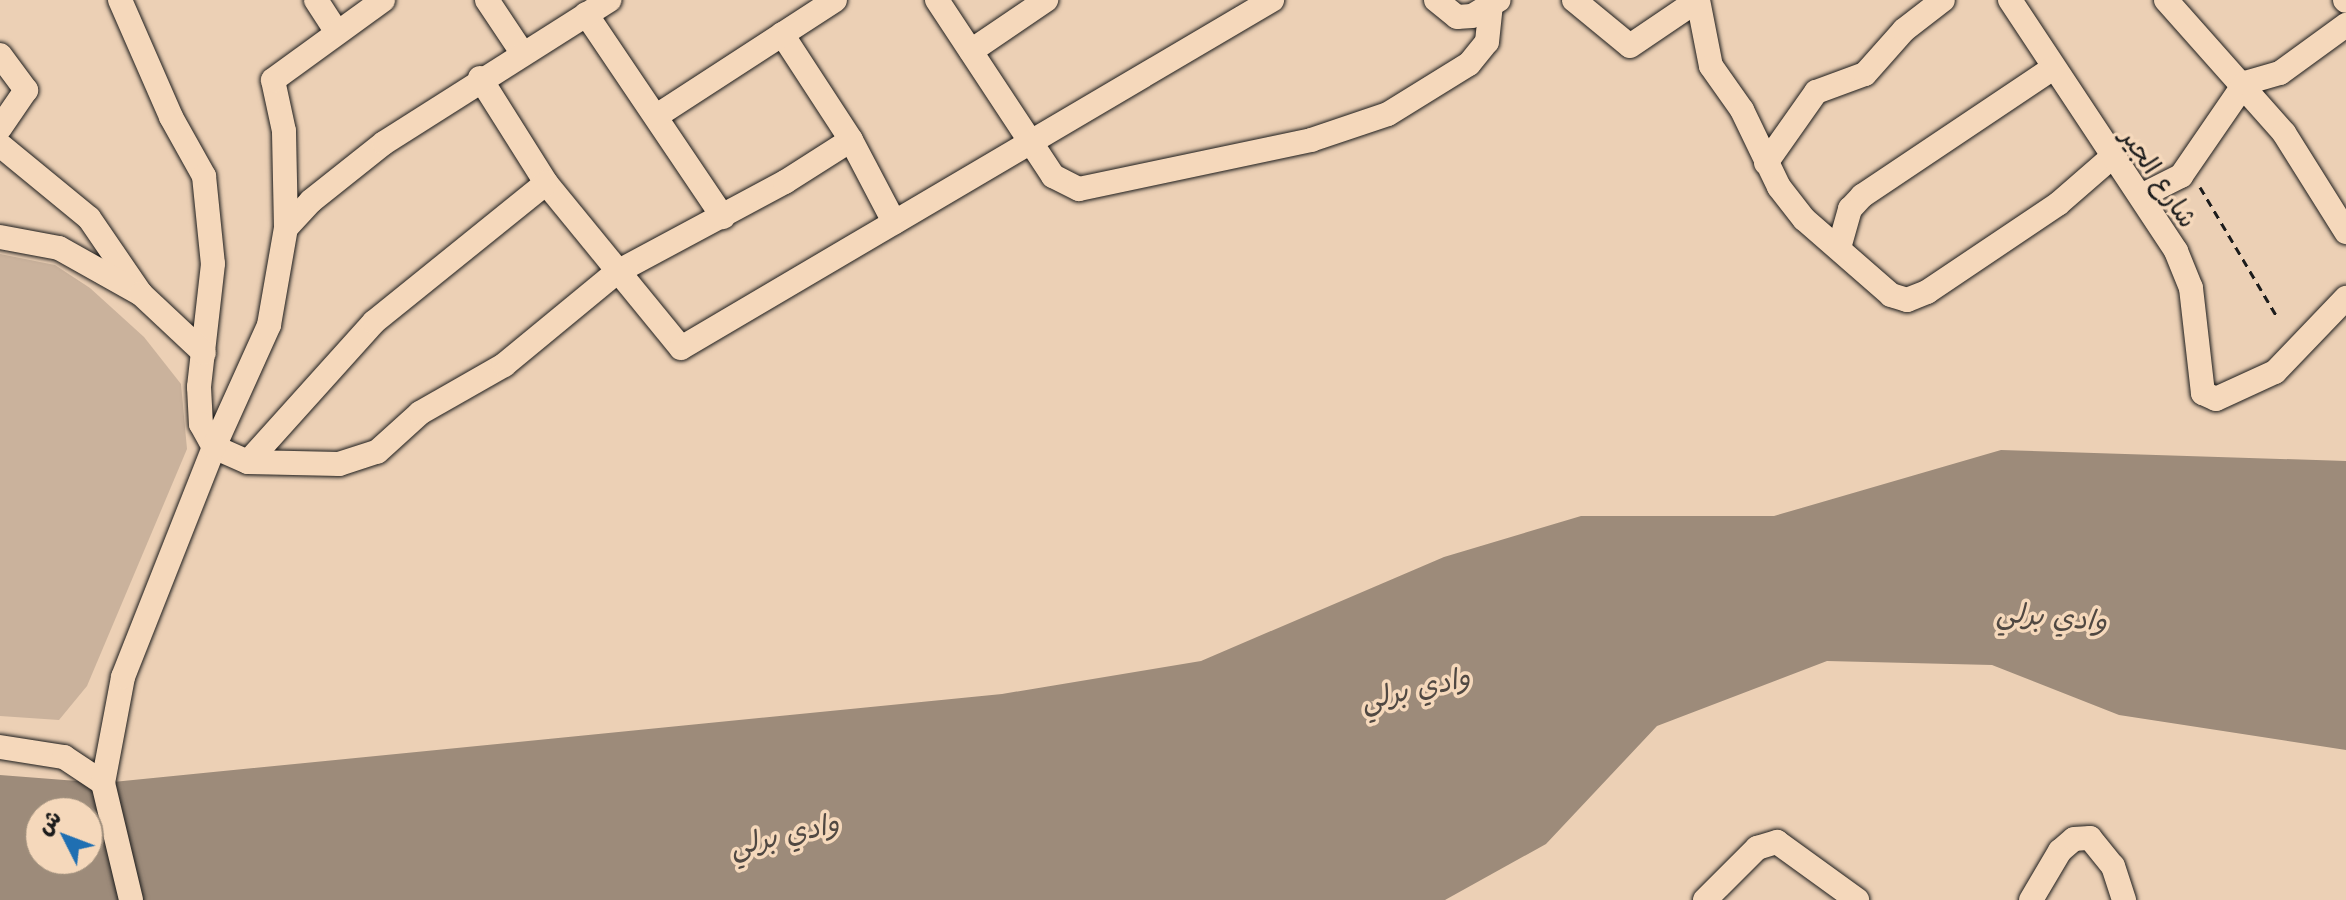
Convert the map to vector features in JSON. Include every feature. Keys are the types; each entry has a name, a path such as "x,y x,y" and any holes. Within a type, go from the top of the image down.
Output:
{"street":[{"path":"120,0 171,117 204,176 213,264 198,407 214,447 248,462 339,464 377,452 420,413 493,374 617,272 723,217 851,140"},
{"path":"316,0 336,31"},
{"path":"131,900 103,783 123,677 214,447 269,325 286,228 284,131 273,80 336,31 383,0"},
{"path":"487,0 523,54"},
{"path":"286,228 348,170 480,78 609,0"},
{"path":"658,115 835,0"},
{"path":"937,0 1053,176 1079,189 1311,140 1405,106 1469,64 1487,42 1495,2"},
{"path":"971,51 1046,0"},
{"path":"480,78 546,183 681,348 894,222 1031,146 1272,0"},
{"path":"1436,0 1444,12 1457,17 1495,2"},
{"path":"1574,0 1630,46 1698,0 1711,66 1742,110 1766,163 1804,219 1891,295 1907,300 2025,227 2112,157"},
{"path":"1766,163 1816,92 1865,74 1913,22 1943,0"},
{"name":"شارع الجير","path":"2010,0 2176,251 2191,288 2199,380 2203,393 2216,399 2275,372 2346,298"},
{"path":"2166,0 2245,83 2284,133 2346,232"},
{"path":"586,14 658,115 723,217"},
{"path":"2141,196 2169,184 2187,166 2245,83 2280,73 2346,25"},
{"path":"782,34 851,140 894,222"},
{"path":"0,55 26,90 0,128"},
{"path":"1839,248 1850,209 1862,196 2053,68"},
{"path":"0,145 89,218 141,294 204,353"},
{"path":"248,462 374,322 546,183"},
{"path":"0,237 59,248 141,294"},
{"path":"0,747 64,757 103,783"},
{"path":"2031,900 2060,851 2074,839 2090,838 2113,866 2124,900"},
{"path":"1705,900 1757,848 1777,842 1857,900"}],"path":[{"path":"2187,166 2276,315"}],"shaded area":[{"path":"0,254 55,265 90,288 144,337 181,384 187,449 87,686 59,720 0,716"}],"water":[{"name":"وادي برلي","path":"2001,450 2346,461 2346,750 2119,715 1992,665 1827,661 1657,726 1546,844 1445,900 0,900 0,775 103,783 1002,694 1201,661 1444,557 1581,516 1774,516"}]}
